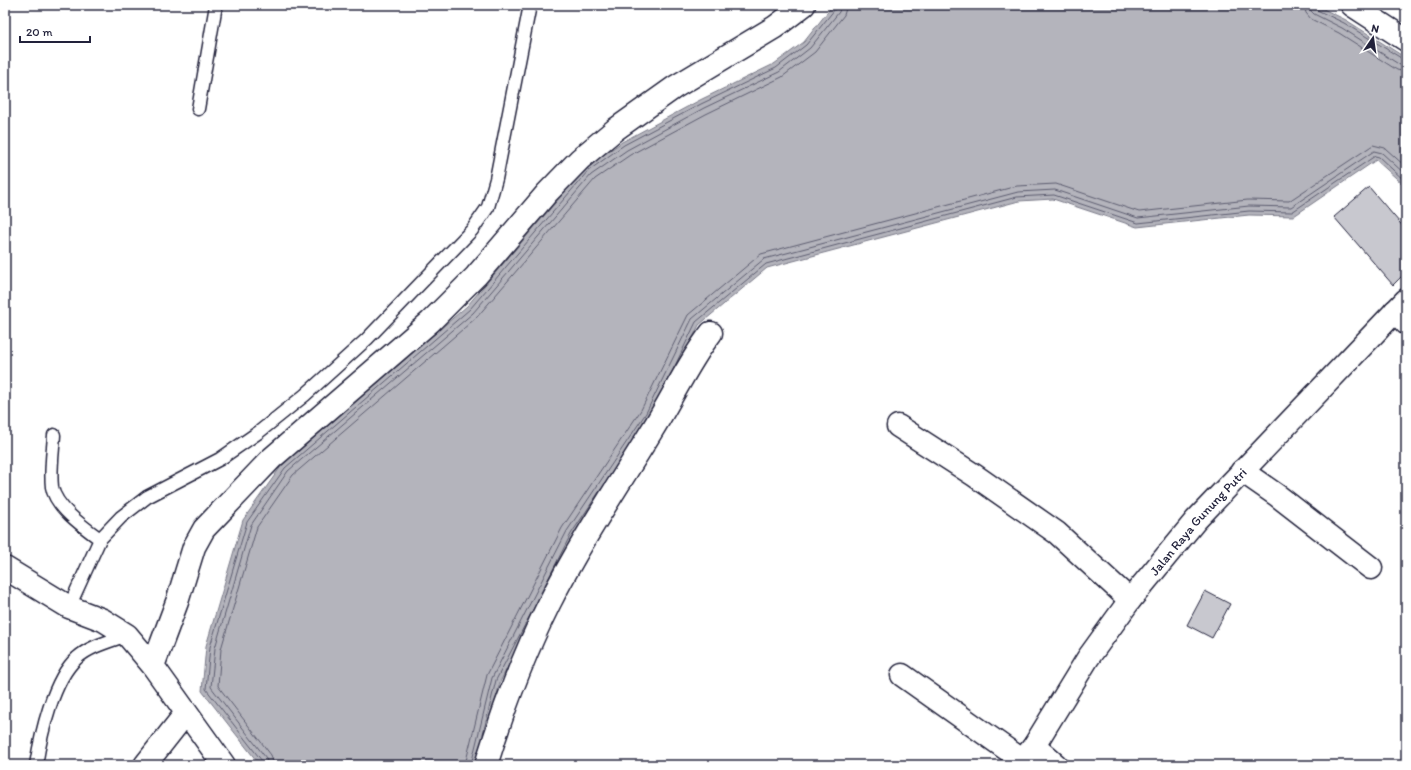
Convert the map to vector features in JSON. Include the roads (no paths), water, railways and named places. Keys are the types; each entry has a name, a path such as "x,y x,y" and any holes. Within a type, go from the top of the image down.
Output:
{"street":[{"path":"1352,5 1406,40"},
{"path":"153,666 177,602 194,546 204,529 272,458 430,322 476,276 547,193 586,154 616,129 675,87 775,27 798,7"},
{"name":"Jalan Raya Gunung Putri","path":"1025,757 1088,658 1130,600 1196,520 1242,471 1402,311"},
{"path":"486,765 513,683 548,605 584,541 656,424 677,384 711,333"},
{"path":"898,426 974,475 1057,533 1130,600"},
{"path":"1242,471 1278,496 1370,568"},
{"path":"5,568 69,607 103,620 127,635 153,666 224,765"},
{"path":"902,675 1025,757 1056,765"},
{"path":"145,765 186,713"}],"lane":[{"path":"198,109 216,5"},
{"path":"69,607 100,539 121,517 148,497 220,459 259,432 305,395 367,339 472,230 488,207 496,179 530,5"},
{"path":"54,434 52,489 63,508 77,523 100,539"},
{"path":"36,765 42,730 64,675 77,658 99,645 127,635"}],"water":[{"path":"833,5 1315,5 1346,20 1406,58 1406,187 1376,160 1294,216 1249,215 1137,227 1053,199 1019,201 767,268 699,325 654,417 575,536 500,682 480,765 260,765 202,691 206,646 243,520 282,465 467,306 585,168 622,142 700,100 774,64 804,42"}]}
